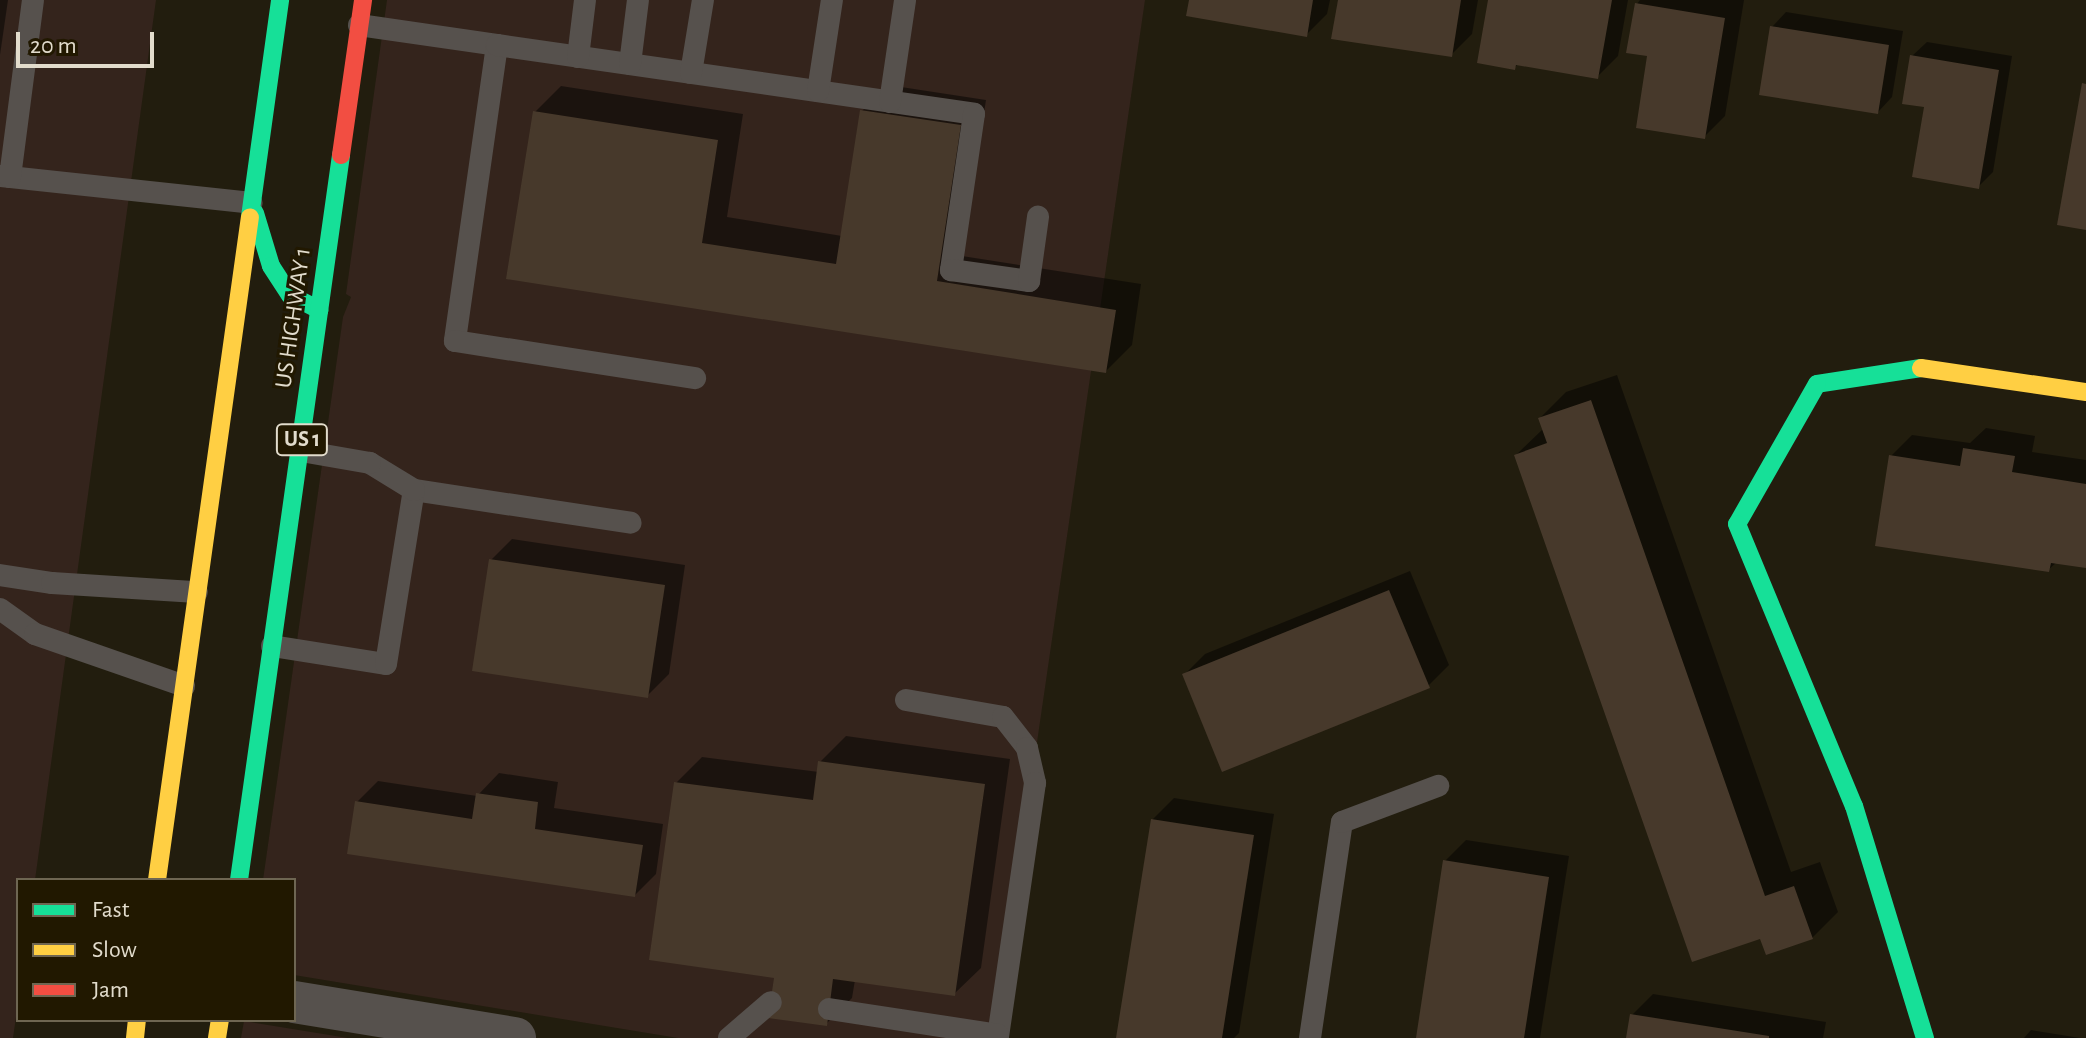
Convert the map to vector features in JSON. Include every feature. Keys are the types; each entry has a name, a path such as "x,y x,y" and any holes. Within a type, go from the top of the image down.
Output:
{"main road":[{"path":"157,878 280,0"},
{"name":"US HIGHWAY 1","path":"239,878 363,0"},
{"path":"252,203 271,266 290,295 319,310"},
{"path":"1925,1038 1854,806 1737,524 1817,384 1929,367 2086,392"}],"street":[{"path":"296,1002 515,1038"}],"lane":[{"path":"33,0 5,176 252,203"},
{"path":"578,57 585,0"},
{"path":"630,64 638,0"},
{"path":"691,73 703,0"},
{"path":"818,91 832,0"},
{"path":"890,102 905,0"},
{"path":"359,25 974,114 951,270 1029,281 1038,217"},
{"path":"497,45 455,341 695,378"},
{"path":"301,451 370,463 414,490 631,523"},
{"path":"272,646 386,664 414,490"},
{"path":"0,575 52,583 197,592"},
{"path":"0,609 35,634 184,686"},
{"path":"829,1009 998,1037 1035,783 1027,748 1003,717 906,700"},
{"path":"1310,1038 1342,822 1438,786"},
{"path":"729,1038 771,1002"}],"shaded area":[{"path":"0,0 156,0 35,878 16,878 16,1017 13,1038 0,1038"},
{"path":"387,0 1145,0 994,1038 678,1038 296,975 296,878 263,878 343,317 351,297 346,294"},
{"path":"244,1022 250,1022 348,1038 241,1038"}],"building":[{"path":"1189,0 1313,0 1307,37 1186,16"},
{"path":"1338,0 1461,0 1452,57 1331,39"},
{"path":"1488,0 1612,0 1598,79 1516,65 1515,70 1477,63"},
{"path":"1635,3 1725,18 1705,139 1636,128 1647,56 1626,53"},
{"path":"1770,26 1889,45 1878,114 1759,95"},
{"path":"1910,55 1999,70 1979,189 1912,177 1924,107 1902,104"},
{"path":"2082,83 2086,84 2086,230 2057,225"},
{"path":"860,110 961,125 937,281 1116,310 1106,373 506,279 533,111 718,140 702,243 836,264"},
{"path":"1591,400 1765,896 1794,886 1813,939 1766,955 1760,939 1692,962 1514,455 1547,443 1538,418"},
{"path":"1963,448 2015,456 2012,472 2086,484 2086,568 2051,563 2049,572 1875,546 1889,455 1960,466"},
{"path":"489,559 665,585 648,698 472,671"},
{"path":"1389,590 1430,688 1222,772 1182,674"},
{"path":"818,761 985,784 955,996 833,979 827,1026 768,1018 774,978 649,960 674,782 813,800"},
{"path":"476,793 538,802 535,829 643,845 635,897 347,854 355,801 472,819"},
{"path":"1151,819 1254,835 1222,1038 1116,1038"},
{"path":"1443,860 1549,877 1524,1038 1416,1038"},
{"path":"1630,1014 1769,1036 1769,1038 1626,1038"}],"traffic: fast":[{"path":"250,217 280,0"},
{"path":"239,878 341,155"},
{"path":"255,213 271,266 290,295 319,310"},
{"path":"1921,368 1817,384 1737,524 1854,806 1925,1038"}],"traffic: slow":[{"path":"157,878 250,217"},
{"path":"1921,368 2086,392"},
{"path":"135,1038 137,1022"},
{"path":"217,1038 220,1022"}],"traffic: jam":[{"path":"341,155 363,0"}]}
